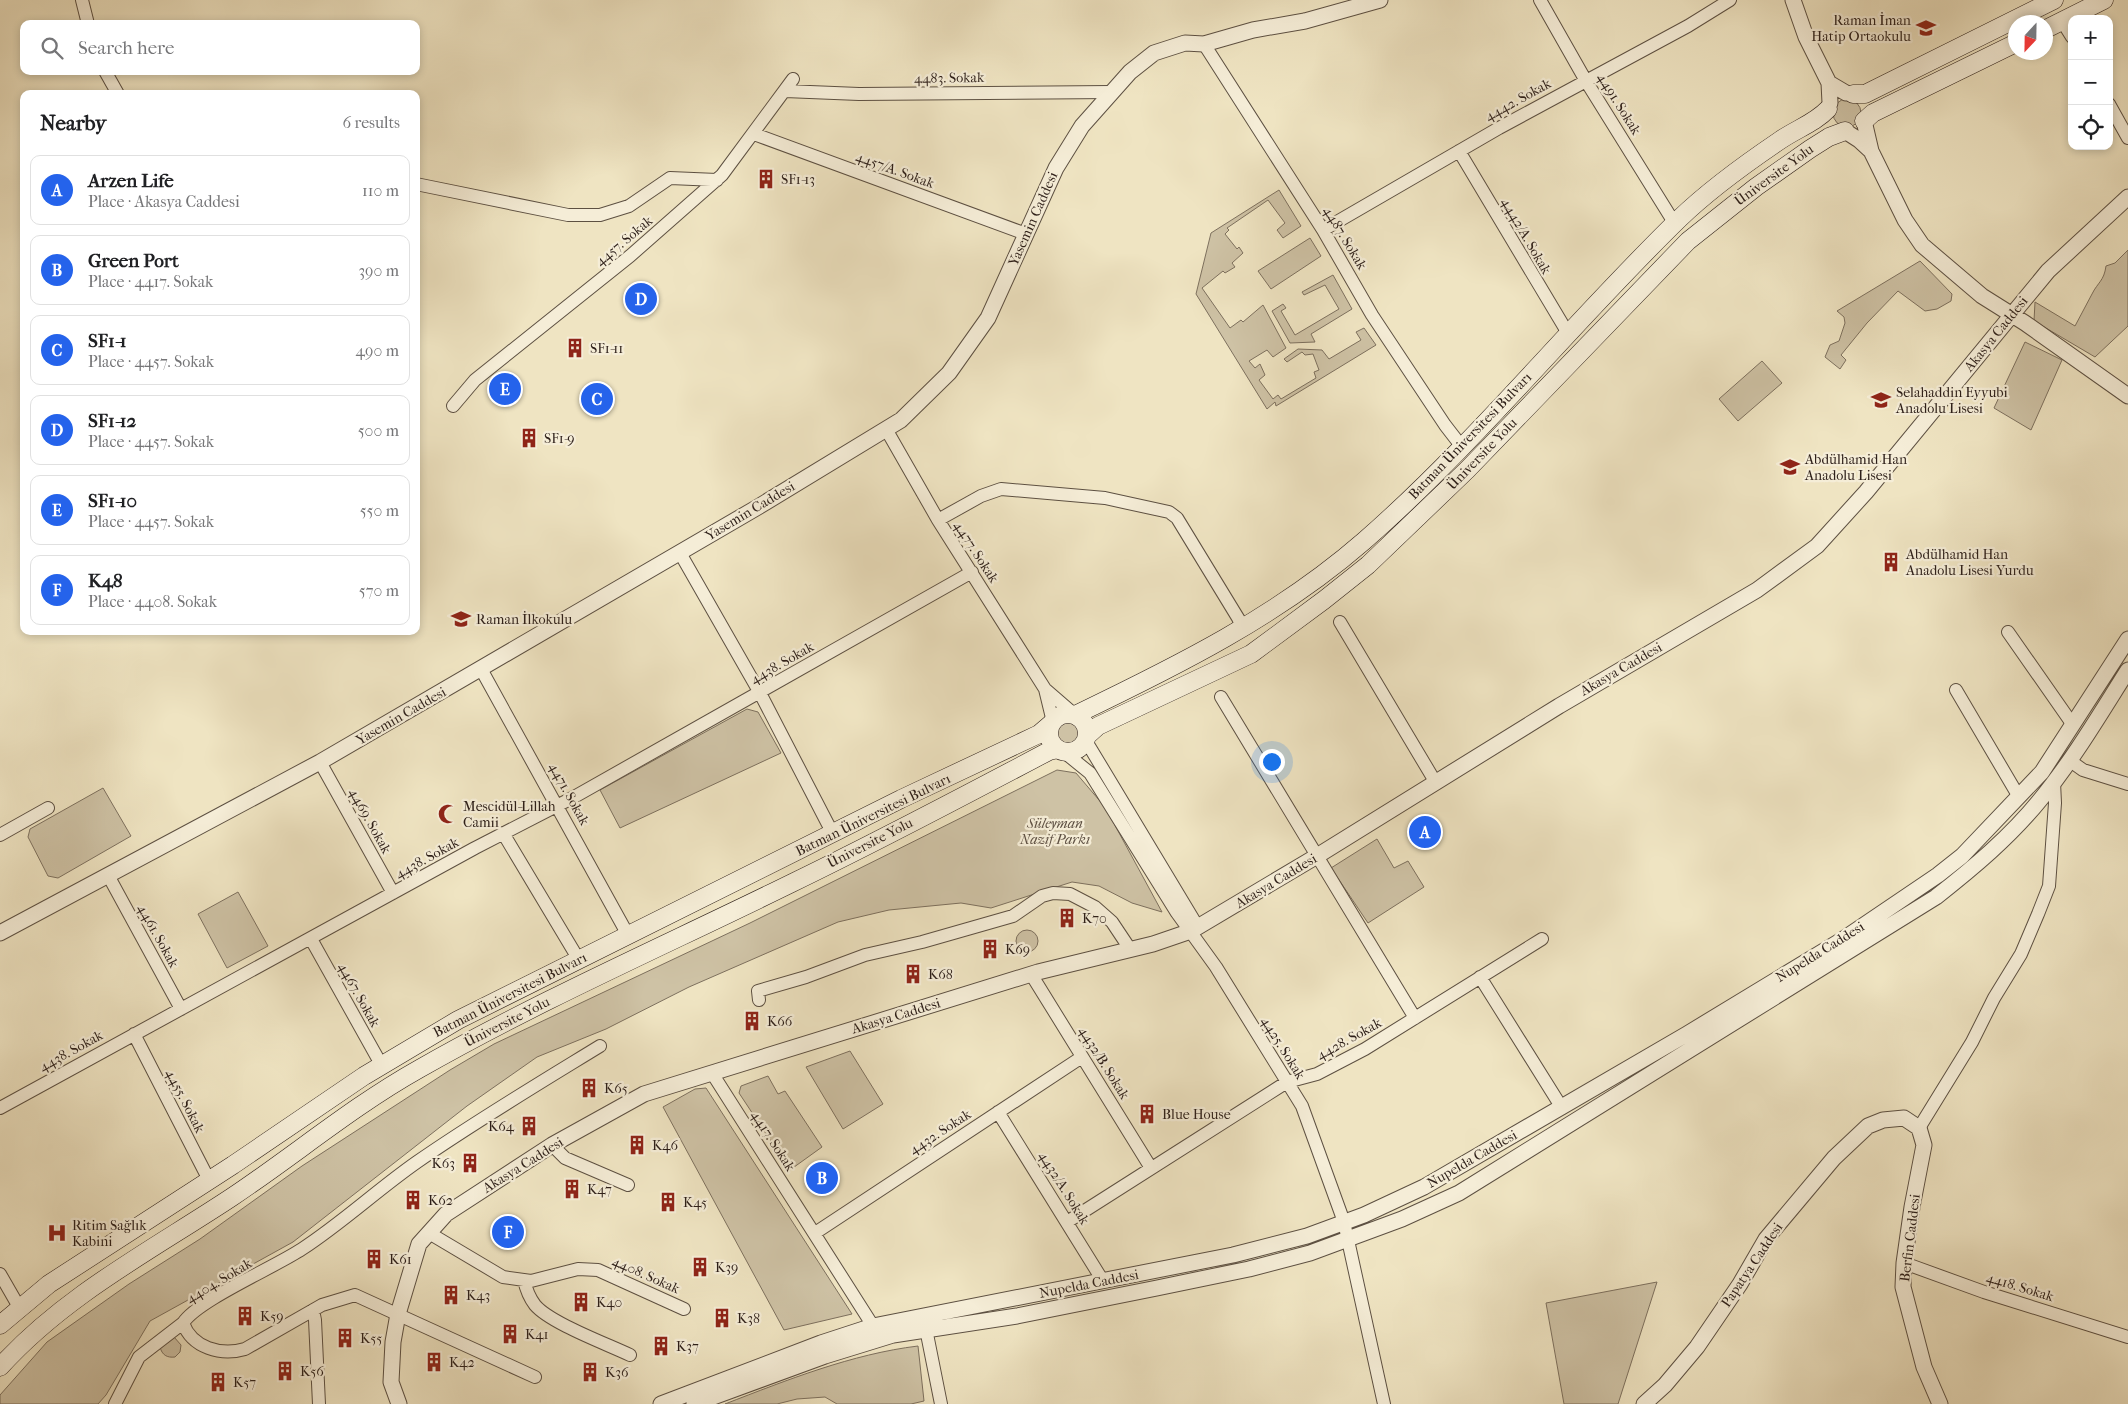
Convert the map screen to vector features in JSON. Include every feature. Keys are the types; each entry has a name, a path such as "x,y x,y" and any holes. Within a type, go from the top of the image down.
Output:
{"main road":[{"path":"2008,47 1881,109 1864,121 1857,129 1845,132 1834,126 1828,115 1829,106 1840,94 1865,94 2054,0"},
{"path":"2053,25 2104,0"},
{"path":"1849,94 1858,97 1866,107 1864,121"},
{"name":"Batman Üniversitesi Bulvarı","path":"1075,715 1193,657 1265,615 1319,577 1363,542 1462,447 1675,224 1748,162 1789,134 1819,118 1829,106"},
{"name":"Üniversite Yolu","path":"1087,738 1098,726 1251,654 1368,565 1466,470 1688,241 1787,165 1829,137 1845,132"},
{"path":"1063,714 1075,715 1085,723 1087,738 1077,750 1061,751 1050,739 1049,733 1053,722 1063,714"},
{"name":"Batman Üniversitesi Bulvarı","path":"0,1324 19,1307 57,1279 382,1066 458,1020 1039,734 1053,722"},
{"name":"Üniversite Yolu","path":"0,1367 17,1348 77,1297 233,1196 320,1134 415,1071 490,1029 796,882 1049,751 1061,751"}],"street":[{"path":"82,0 87,20"},
{"name":"Yasemin Caddesi","path":"0,933 109,877 320,762 680,553 901,420 949,373 988,318 1056,168 1082,126 1130,72 1154,53 1184,43 1204,44 1253,30 1306,20 1380,0"},
{"name":"4491. Sokak","path":"1540,0 1586,81 1675,224"},
{"name":"4442. Sokak","path":"1323,230 1459,151 1688,26 1730,0"},
{"path":"1793,0 1806,37 1829,82 1829,106"},
{"path":"2062,20 2068,31"},
{"name":"4487. Sokak","path":"1204,44 1323,230 1372,315 1445,425 1462,447"},
{"path":"107,75 116,90"},
{"name":"4457. Sokak","path":"453,406 475,380 630,256 717,180 754,134 793,79"},
{"path":"1829,82 1849,94"},
{"name":"4483. Sokak","path":"785,91 859,94 1112,92"},
{"path":"2110,105 2128,138"},
{"path":"1864,121 1870,151 1905,220 1922,245 1982,296 2011,314 2128,396"},
{"path":"1845,132 1859,140 1870,151"},
{"name":"4457/A. Sokak","path":"754,134 1026,234"},
{"name":"4442/A. Sokak","path":"1459,151 1569,335"},
{"path":"420,185 568,215 600,215 628,206 670,178 717,180"},
{"name":"Akasya Caddesi","path":"399,1404 391,1382 398,1314 419,1244 446,1214 552,1145 644,1094 1031,974 1153,944 1195,929 1559,706 1757,590 1817,546 1838,526 2048,271 2128,197"},
{"name":"4477. Sokak","path":"886,429 938,520 1045,689"},
{"path":"938,520 981,496 1001,489 1105,498 1169,512 1177,518 1242,628"},
{"path":"680,553 760,693 833,834"},
{"name":"4438. Sokak","path":"0,1108 760,693 972,572"},
{"path":"1340,622 1436,783"},
{"path":"2008,632 2073,725"},
{"name":"Nupelda Caddesi","path":"661,1404 678,1401 821,1343 873,1326 1233,1255 1307,1236 1424,1187 1562,1108 1842,940 1938,875 1962,856 2042,772 2128,639"},
{"name":"4471. Sokak","path":"481,669 628,935"},
{"name":"Nupelda Caddesi","path":"694,1404 867,1342 893,1335 1017,1316 1249,1269 1310,1253 1402,1219 1459,1193 1936,897 1969,872 2013,830 2054,782 2128,670"},
{"path":"1045,689 1075,715"},
{"path":"1045,689 1053,722"},
{"path":"1956,690 2019,797"},
{"path":"1221,697 1415,1018"},
{"path":"1087,738 1195,929"},
{"name":"4425. Sokak","path":"1061,751 1090,773 1177,912 1195,929 1216,967 1302,1106 1344,1222 1384,1404"},
{"path":"2069,760 2084,770 2128,784"},
{"name":"4469. Sokak","path":"320,762 394,893"},
{"path":"1919,1128 1952,1078 2021,954 2049,886 2056,803 2054,782"},
{"path":"0,835 48,808"},
{"path":"503,833 579,960"},
{"name":"4461. Sokak","path":"109,877 181,1009"},
{"path":"759,1000 758,991 806,978 865,955 922,942 1013,916 1042,896 1053,892 1070,894 1095,907 1112,922 1130,949"},
{"name":"4467. Sokak","path":"311,939 382,1066"},
{"name":"4428. Sokak","path":"1067,1222 1287,1082 1317,1074 1365,1049 1542,939"},
{"name":"4432/B. Sokak","path":"1031,974 1152,1168"},
{"path":"1480,977 1562,1108"},
{"name":"4455. Sokak","path":"134,1034 210,1180"},
{"name":"4404. Sokak","path":"535,1377 355,1295 347,1296 313,1310 245,1348 231,1353 216,1350 194,1341 183,1323 198,1309 281,1263 319,1238 416,1162 600,1046"},
{"name":"4432. Sokak","path":"815,1233 1082,1057"},
{"name":"4417. Sokak","path":"712,1073 873,1326"},
{"name":"4432/A. Sokak","path":"998,1112 1103,1281"},
{"name":"Papatya Caddesi","path":"1644,1404 1665,1385 1697,1346 1740,1284 1766,1239 1834,1158 1868,1126 1883,1120 1904,1118 1919,1128"},
{"name":"Berfin Caddesi","path":"1919,1128 1924,1144 1904,1263 1903,1287 1924,1367 1940,1404"},
{"path":"552,1145 565,1158 628,1186"},
{"name":"4408. Sokak","path":"429,1233 503,1277 531,1281 578,1269 598,1270 684,1308"},
{"name":"4418. Sokak","path":"1904,1263 1984,1292 2128,1337"},
{"path":"0,1274 19,1307"},
{"path":"524,1280 527,1292 536,1306 555,1319 630,1355"},
{"path":"313,1310 319,1404"},
{"path":"114,1404 139,1358 183,1323"},
{"path":"926,1329 941,1404"}],"green space":[{"path":"1847,99 1857,103 1861,113 1857,123 1847,127 1837,123 1833,113 1837,103"},
{"path":"1279,190 1301,226 1283,238 1277,230 1285,223 1268,200 1227,228 1229,230 1225,234 1237,249 1239,247 1243,253 1232,263 1235,267 1225,273 1223,271 1202,288 1230,328 1241,320 1243,322 1263,305 1286,348 1273,357 1267,350 1249,361 1255,368 1260,364 1265,375 1259,380 1273,399 1278,395 1281,399 1316,378 1314,372 1319,370 1313,354 1305,355 1302,352 1287,362 1284,359 1298,349 1322,350 1329,359 1361,340 1356,332 1364,328 1376,345 1276,406 1275,402 1267,409 1196,294 1211,233"},
{"path":"1310,238 1321,256 1271,289 1258,271"},
{"path":"2128,250 2128,326 2095,357 2034,321 2035,302 2075,326 2102,278 2106,266 2115,263"},
{"path":"1920,261 1952,294 1951,301 1937,309 1925,311 1898,291 1867,323 1841,355 1846,360 1840,369 1825,357 1830,345 1839,341 1845,323 1844,317 1837,311"},
{"path":"1333,275 1352,309 1311,334 1315,342 1290,343 1272,311 1283,304 1286,308 1281,311 1295,335 1339,309 1325,285 1304,295 1302,292"},
{"path":"2025,342 2062,360 2031,430 1994,408"},
{"path":"1762,361 1782,383 1738,421 1719,399"},
{"path":"747,709 758,712 781,753 620,828 600,790"},
{"path":"1068,717 1078,722 1083,732 1078,742 1068,747 1058,742 1053,732 1058,722"},
{"name":"Süleyman Nazif Parkı","path":"1057,770 1076,773 1105,807 1162,912 1132,903 1099,886 1072,882 991,908 961,903 889,910 838,922 689,987 606,1029 537,1057 467,1106 293,1242 150,1321 106,1395 98,1404 0,1404 0,1395 47,1342 129,1284 200,1239 302,1166 450,1070 494,1044 750,923"},
{"path":"103,788 131,836 58,878 48,876 28,837 30,829"},
{"path":"1377,839 1394,868 1408,861 1424,887 1368,923 1331,868"},
{"path":"238,892 268,946 227,968 198,914"},
{"path":"1027,930 1035,933 1038,941 1035,949 1027,952 1019,949 1016,941 1019,933"},
{"path":"850,1051 883,1104 843,1129 806,1067"},
{"path":"768,1076 778,1094 785,1091 822,1147 790,1170 739,1093 741,1086"},
{"path":"706,1088 852,1314 784,1330 663,1107 695,1089"},
{"path":"1657,1282 1618,1404 1564,1404 1546,1303"},
{"path":"174,1337 181,1345 180,1352 175,1357 170,1357 162,1352 160,1347"},
{"path":"918,1346 924,1401 911,1404 837,1404 825,1397 797,1399 777,1404 725,1404 820,1369 869,1355"}],"place":[{"name":"Raman İman Hatip Ortaokulu","path":"1926,28"},
{"name":"SF1-13","path":"766,179"},
{"name":"SF1-12","path":"641,299"},
{"name":"SF1-11","path":"575,348"},
{"name":"SF1-10","path":"505,389"},
{"name":"SF1-1","path":"597,399"},
{"name":"Selahaddin Eyyubi Anadolu Lisesi","path":"1881,400"},
{"name":"SF1-9","path":"529,438"},
{"name":"Abdülhamid Han Anadolu Lisesi","path":"1790,467"},
{"name":"Abdülhamid Han Anadolu Lisesi Yurdu","path":"1891,562"},
{"name":"Raman İlkokulu","path":"461,619"},
{"name":"Mescidül-Lillah Camii","path":"448,814"},
{"name":"Arzen Life","path":"1425,832"},
{"name":"K70","path":"1067,918"},
{"name":"K69","path":"990,949"},
{"name":"K68","path":"913,974"},
{"name":"K66","path":"752,1021"},
{"name":"K65","path":"589,1088"},
{"name":"Blue House","path":"1147,1114"},
{"name":"K64","path":"529,1126"},
{"name":"K46","path":"637,1145"},
{"name":"K63","path":"470,1163"},
{"name":"Green Port","path":"822,1178"},
{"name":"K47","path":"572,1189"},
{"name":"K62","path":"413,1200"},
{"name":"K45","path":"668,1202"},
{"name":"K48","path":"508,1232"},
{"name":"Ritim Sağlık Kabini","path":"57,1233"},
{"name":"K61","path":"374,1259"},
{"name":"K39","path":"700,1267"},
{"name":"K43","path":"451,1295"},
{"name":"K40","path":"581,1302"},
{"name":"K59","path":"245,1316"},
{"name":"K38","path":"722,1318"},
{"name":"K41","path":"510,1334"},
{"name":"K55","path":"345,1338"},
{"name":"K37","path":"661,1346"},
{"name":"K42","path":"434,1362"},
{"name":"K56","path":"285,1371"},
{"name":"K36","path":"590,1372"},
{"name":"K57","path":"218,1382"}]}
